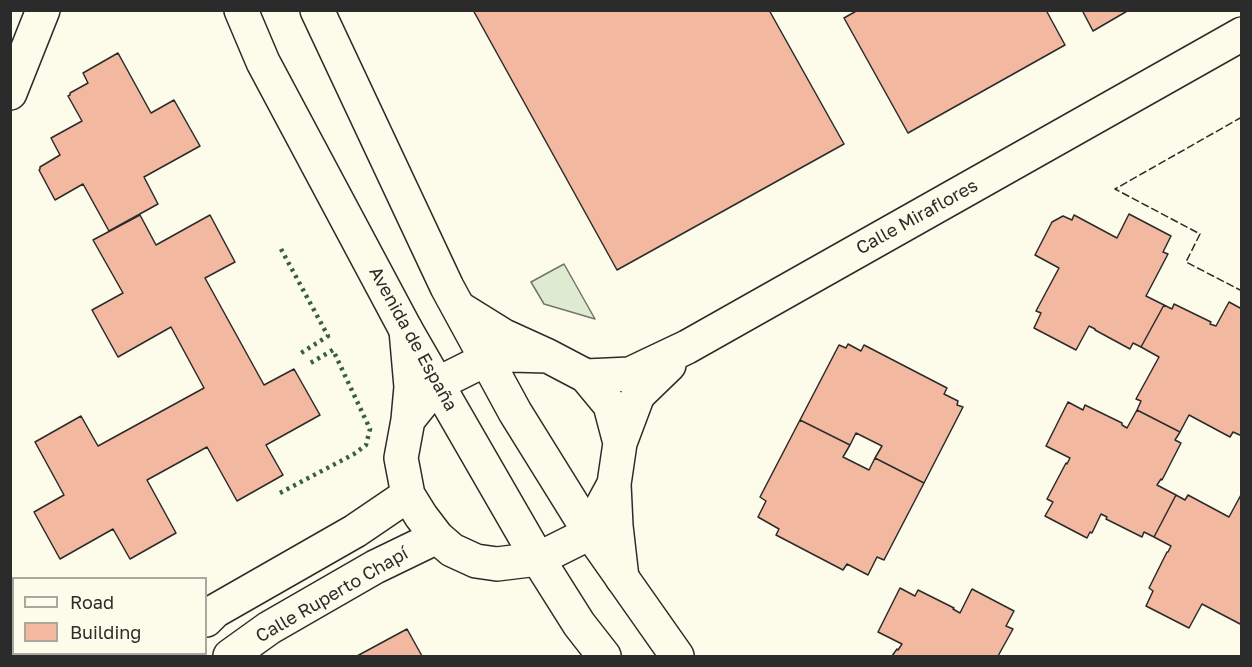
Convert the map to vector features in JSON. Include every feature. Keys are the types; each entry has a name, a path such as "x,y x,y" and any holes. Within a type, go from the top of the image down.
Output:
{"street":[{"path":"10,93 43,10"},
{"name":"Avenida de España","path":"241,10 262,62 406,330 538,560 579,624 604,657"},
{"path":"317,10 447,287 515,412 587,528 677,657"},
{"name":"Calle Miraflores","path":"586,376 630,374 687,347 1242,34"},
{"path":"459,308 504,336 586,376 610,405 620,443"},
{"path":"406,330 411,387 401,458 408,495 437,537 452,550 476,561 497,564 538,560 578,539 595,519 614,484"},
{"path":"622,578 614,484 620,443 638,395 687,347"},
{"path":"408,420 437,384 487,359 510,355 548,356"},
{"path":"207,619 215,612 355,531 408,495"},
{"name":"Calle Ruperto Chapí","path":"230,657 269,628 375,567 437,537"},
{"path":"497,564 536,583 579,624"}],"green space":[{"path":"564,264 595,319 544,304 531,282"}],"building":[{"path":"473,10 769,10 844,144 617,270"},
{"path":"858,10 1046,10 1065,45 908,133 844,18"},
{"path":"1082,10 1129,10 1093,31"},
{"path":"118,53 151,113 174,100 200,146 144,177 158,204 109,231 83,184 55,200 39,170 40,167 60,155 51,138 82,121 68,96 88,83 83,73"},
{"path":"1129,214 1171,236 1163,252 1168,254 1146,296 1164,305 1141,347 1133,343 1130,349 1089,326 1076,350 1034,328 1041,313 1036,311 1059,268 1035,255 1052,222 1063,216 1072,220 1074,215 1117,238"},
{"path":"140,215 156,245 210,215 235,262 205,278 264,385 294,369 320,415 266,445 283,475 237,501 207,447 147,480 176,533 130,559 113,529 60,559 34,512 64,495 35,442 81,416 98,446 204,388 171,327 118,357 92,310 123,293 93,240"},
{"path":"1229,302 1242,309 1242,436 1233,432 1230,437 1189,415 1180,432 1137,410 1141,401 1136,399 1159,357 1141,347 1164,305 1172,309 1174,304 1216,326"},
{"path":"848,344 861,351 864,345 947,388 944,394 958,401 957,405 963,407 924,483 875,458 882,446 856,433 850,445 800,420 839,345 846,348"},
{"path":"1068,402 1083,410 1085,405 1122,423 1127,428 1137,410 1180,432 1175,440 1181,443 1162,480 1157,485 1176,495 1154,537 1144,532 1142,537 1106,519 1107,517 1101,514 1087,538 1045,516 1053,502 1047,499 1070,458 1046,446"},
{"path":"800,420 850,445 843,457 869,470 875,458 924,483 884,560 877,557 868,575 847,564 843,570 776,535 779,529 758,517 766,501 760,497"},
{"path":"1242,493 1242,625 1202,604 1189,628 1146,606 1153,591 1149,588 1171,546 1154,537 1176,495 1185,500 1188,495 1229,517"},
{"path":"900,588 915,596 918,590 960,613 972,589 1014,611 1006,626 1013,629 998,656 892,656 902,644 878,632"},
{"path":"10,615 12,615 12,655 93,655 89,656 10,656"},
{"path":"407,629 422,656 357,656"}],"hedge":[{"path":"281,249 328,336 301,353"},
{"path":"280,493 354,454 366,445 370,429 333,350 307,365"}],"fence":[{"path":"1242,117 1115,189 1200,234 1186,262 1242,291"}]}
